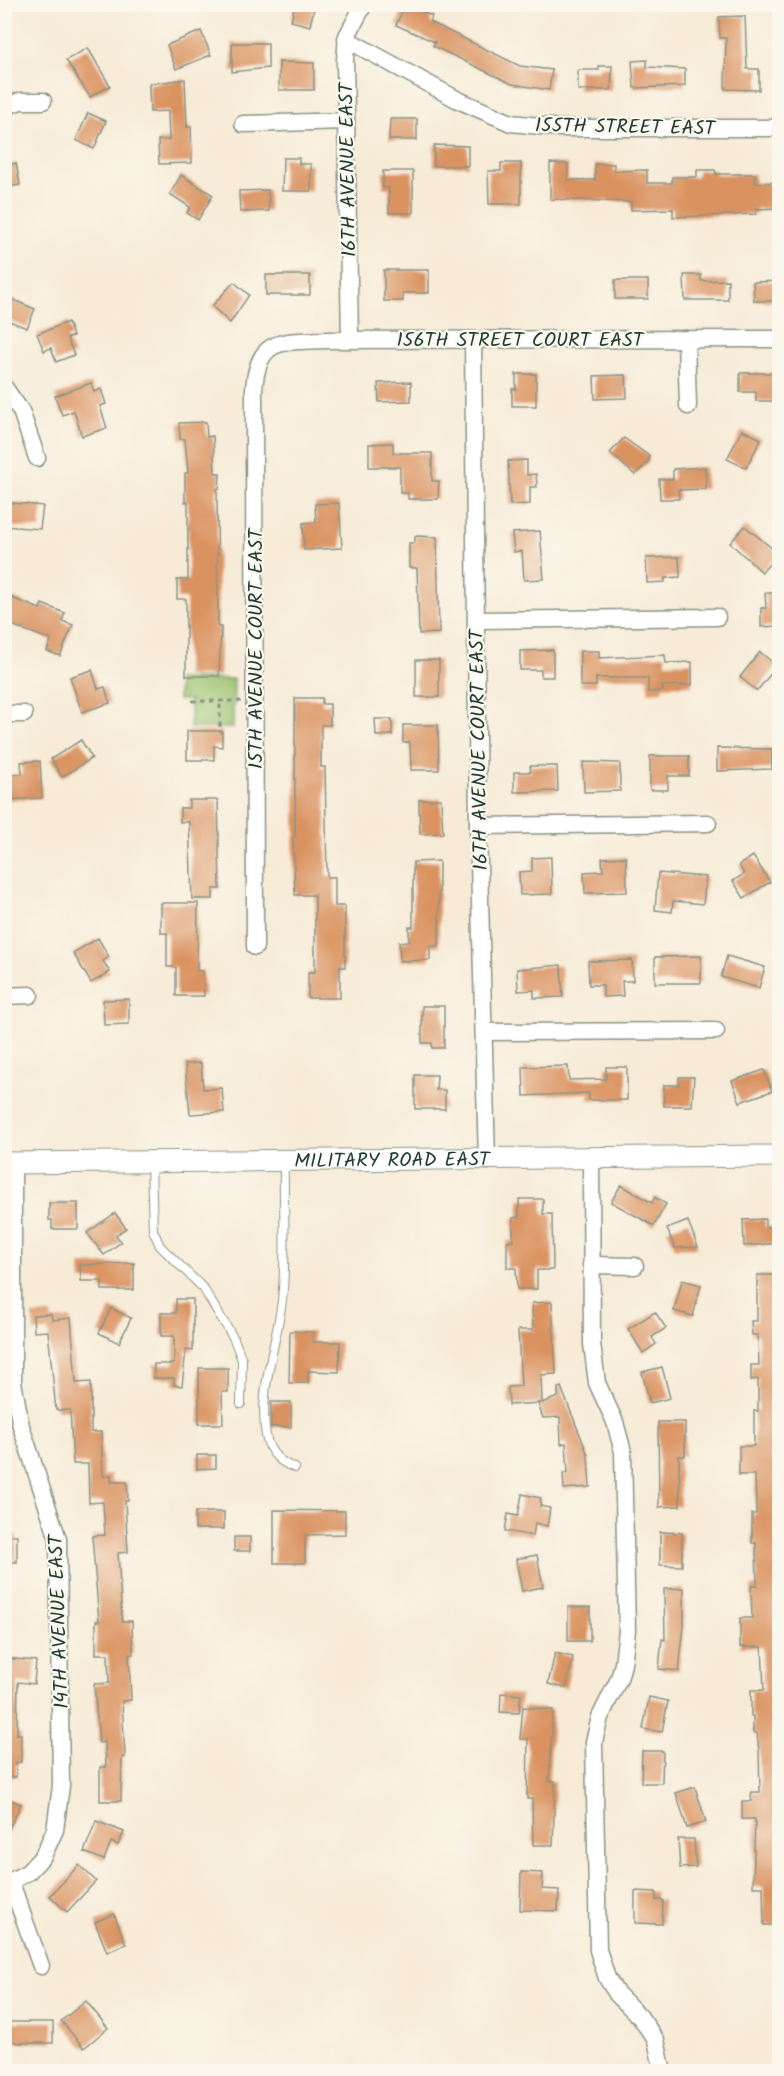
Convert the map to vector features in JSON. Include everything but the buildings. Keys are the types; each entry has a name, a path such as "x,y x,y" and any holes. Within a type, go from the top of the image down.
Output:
{"street":[{"name":"16TH AVENUE EAST","path":"350,340 346,39 364,4"},
{"name":"155TH STREET EAST","path":"346,39 458,100 511,123 560,128 780,128"},
{"path":"4,107 20,101 43,101"},
{"path":"243,124 346,121"},
{"path":"686,339 688,406"},
{"name":"156TH STREET COURT EAST","path":"262,353 278,345 298,341 780,339"},
{"name":"16TH AVENUE COURT EAST","path":"473,340 478,826 487,1161"},
{"name":"15TH AVENUE COURT EAST","path":"255,947 254,389 258,362 262,353"},
{"path":"4,387 21,411 37,458"},
{"path":"477,620 717,616"},
{"path":"4,714 24,714"},
{"path":"478,826 708,823"},
{"path":"4,996 30,995"},
{"path":"484,1032 716,1031"},
{"name":"MILITARY ROAD EAST","path":"9,1163 487,1161 780,1156"},
{"path":"591,1160 592,1344 597,1383 615,1422 623,1452 626,1482 626,1645 619,1679 600,1717 594,1742 598,1950 608,1978 617,1994 649,2028 656,2040 663,2072"},
{"name":"14TH AVENUE EAST","path":"8,1884 28,1872 49,1844 55,1830 62,1786 58,1539 21,1426 13,1382 9,1163"},
{"path":"591,1265 634,1266"},
{"path":"8,1884 41,1966"}],"lane":[{"path":"152,1162 153,1230 160,1246 203,1288 234,1339 242,1360 241,1404"},
{"path":"284,1162 282,1301 265,1402 266,1436 272,1452 283,1464 295,1468"}],"path":[{"path":"220,701 220,727"},
{"path":"192,702 255,701"}],"green space":[{"path":"178,679 234,679 233,728 190,728 190,700 178,700"}]}
